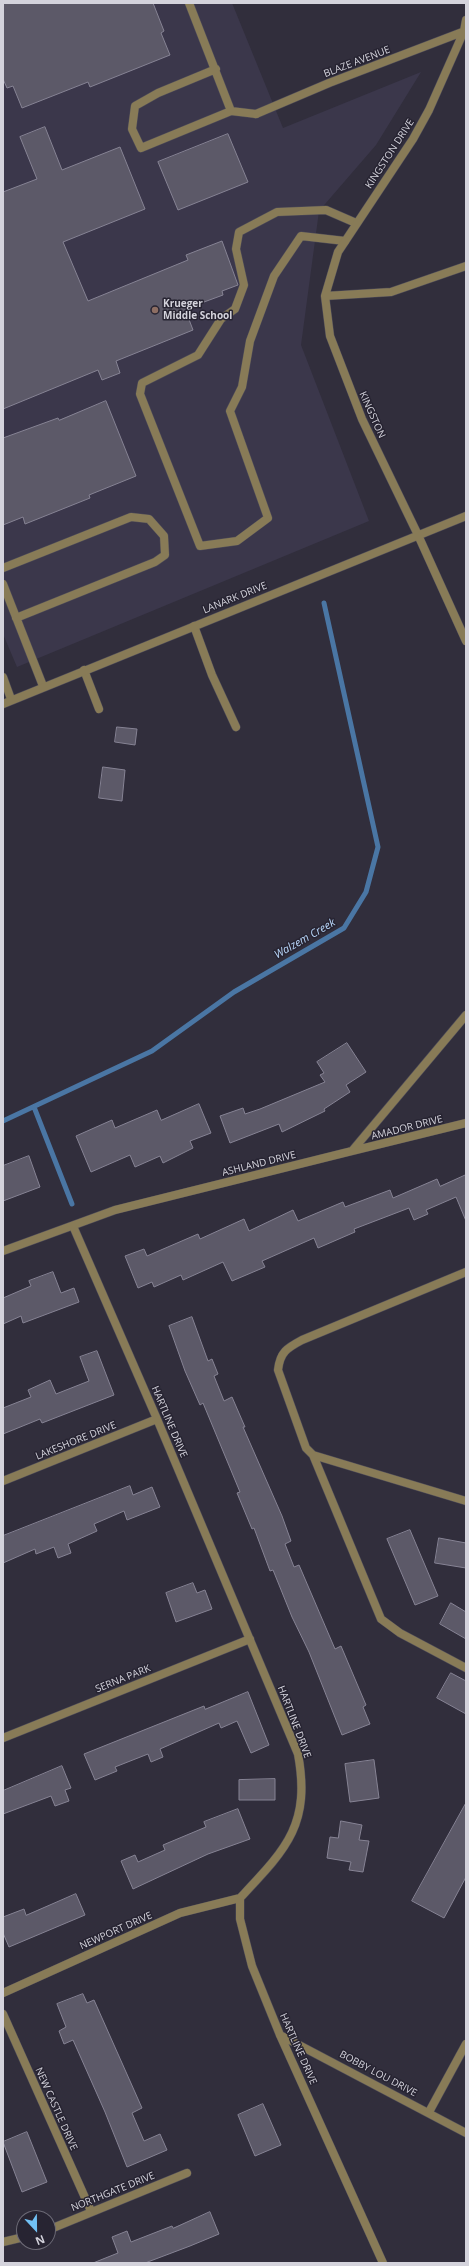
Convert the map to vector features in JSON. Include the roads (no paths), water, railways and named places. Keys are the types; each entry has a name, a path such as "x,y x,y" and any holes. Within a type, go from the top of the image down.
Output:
{"street":[{"path":"190,3 216,69 231,111 141,148 132,129 135,106 158,93 216,69"},
{"name":"KINGSTON DRIVE","path":"325,296 338,252 356,223 414,139 465,31 466,20"},
{"name":"BLAZE AVENUE","path":"231,111 256,114 329,83 465,31"},
{"path":"345,241 301,236 274,276 250,341 242,387 230,411 268,518 237,541 200,546 140,394 142,383 198,355 221,319 236,309 244,285 236,249 239,232 277,212 326,210 356,223"},
{"path":"325,296 391,292 466,266"},
{"name":"KINGSTON","path":"325,296 330,336 362,419 418,535"},
{"name":"LANARK DRIVE","path":"3,702 466,516"},
{"path":"3,568 131,517 149,519 164,536 165,555 155,562 16,618"},
{"path":"418,535 466,641"},
{"path":"3,584 43,686"},
{"path":"194,626 212,675 236,727"},
{"path":"84,670 99,709"},
{"path":"3,677 12,699"},
{"path":"352,1151 466,1015"},
{"name":"AMADOR DRIVE","path":"352,1151 466,1124"},
{"name":"ASHLAND DRIVE","path":"3,1252 115,1210 352,1151"},
{"name":"HARTLINE DRIVE","path":"73,1226 157,1419 298,1754 302,1778 302,1802 296,1825 279,1857 240,1898 240,1919 243,1936 252,1966 280,2035 383,2263"},
{"path":"466,1272 286,1348 280,1358 278,1370 306,1448 313,1454 466,1501"},
{"name":"LAKESHORE DRIVE","path":"3,1481 157,1419"},
{"path":"313,1454 381,1619 400,1633 466,1668"},
{"name":"SERNA PARK","path":"3,1738 250,1639"},
{"name":"NEWPORT DRIVE","path":"3,1993 180,1913 240,1898"},
{"name":"NEW CASTLE DRIVE","path":"3,2014 91,2212"},
{"name":"BOBBY LOU DRIVE","path":"280,2035 429,2112 466,2133"},
{"path":"429,2112 466,2044"},
{"name":"NORTHGATE DRIVE","path":"56,2227 187,2173"},
{"path":"3,2242 16,2239"}],"waterway":[{"name":"Walzem Creek","path":"3,1121 152,1051 234,992 344,928 366,892 378,847 324,603"},
{"path":"34,1107 72,1204"}],"place":[{"name":"Krueger Middle School","path":"155,310"}]}
